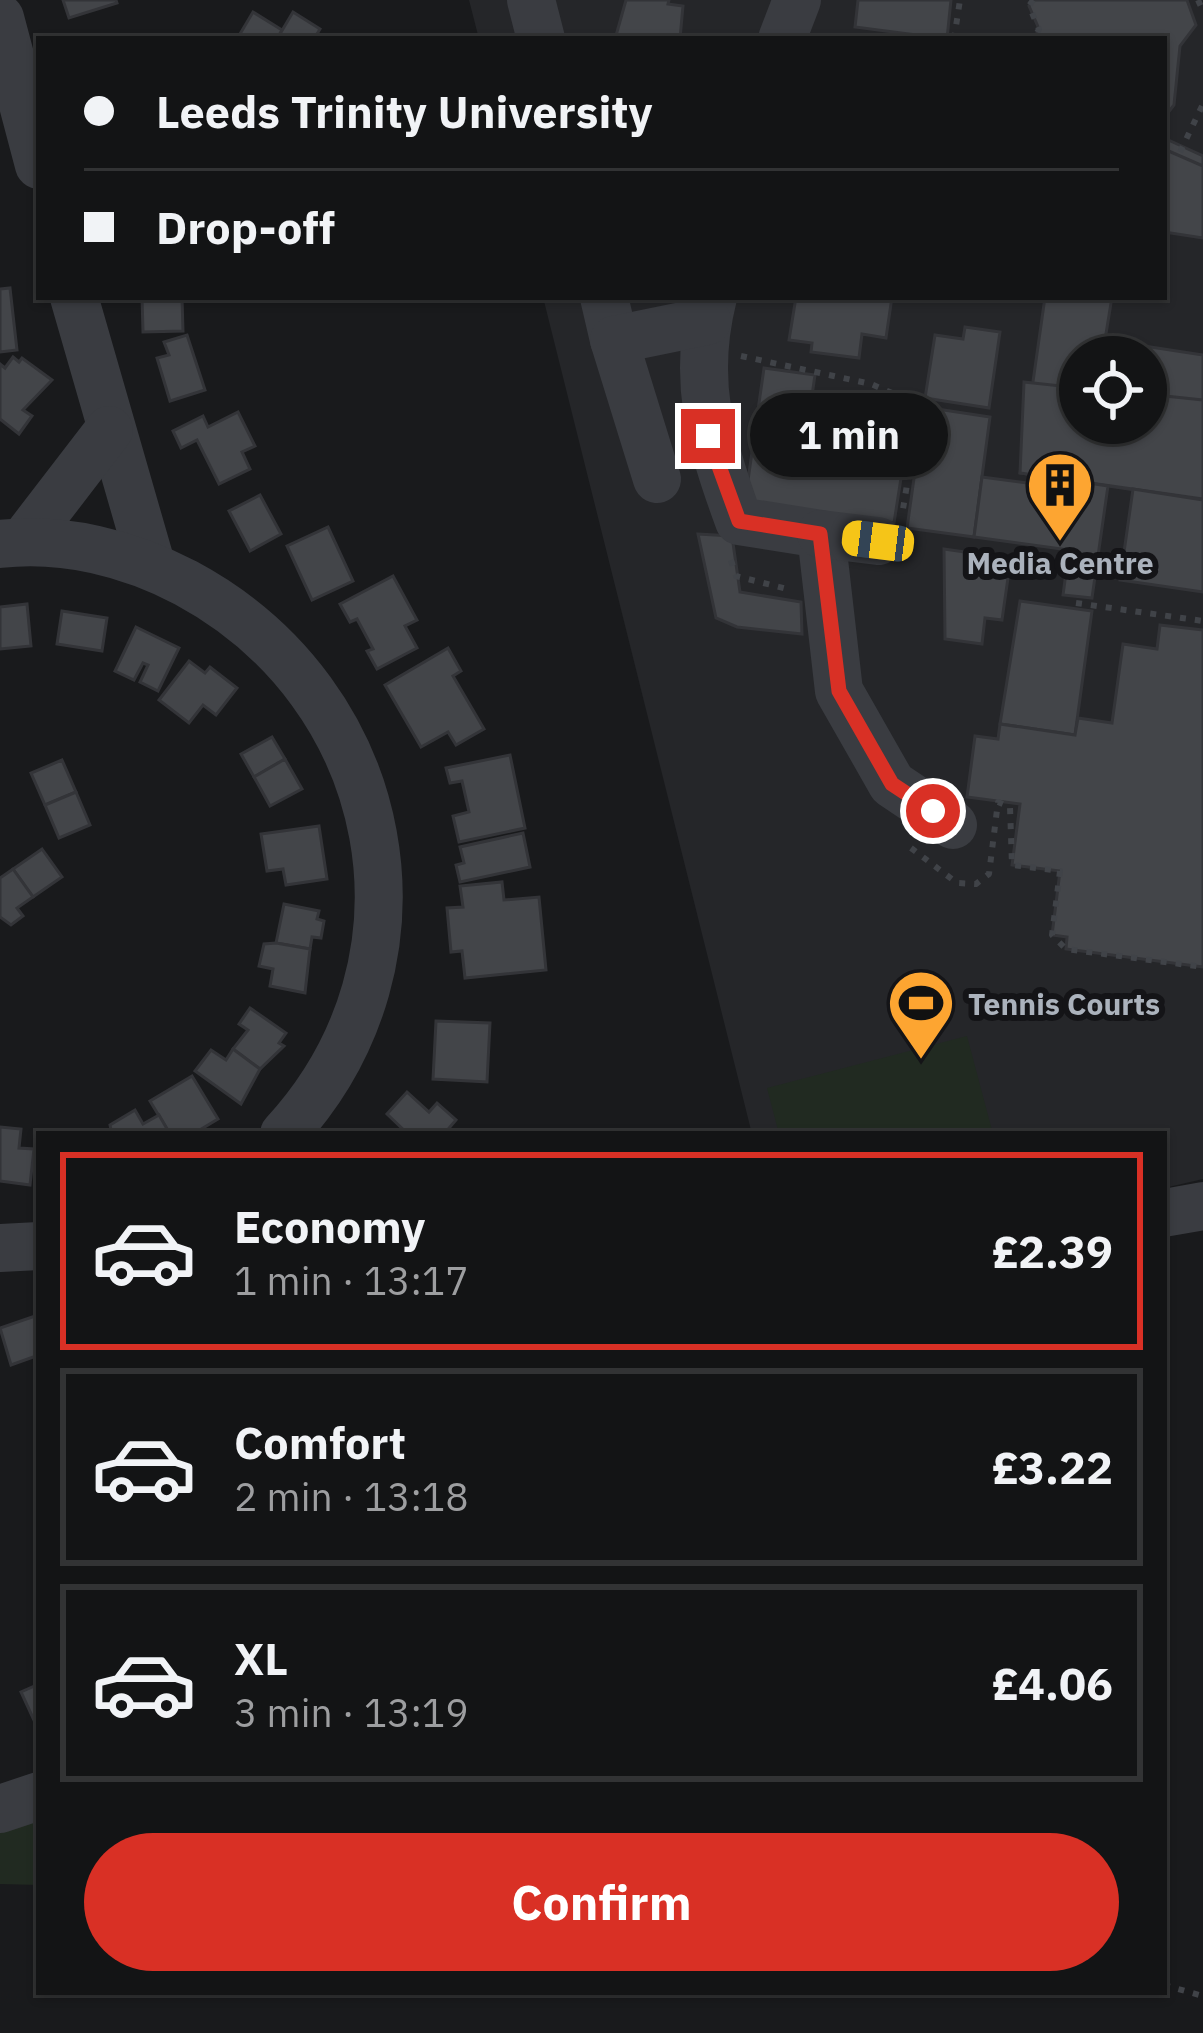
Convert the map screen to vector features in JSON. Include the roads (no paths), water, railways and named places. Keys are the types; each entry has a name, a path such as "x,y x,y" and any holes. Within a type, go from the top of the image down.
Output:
{"street":[{"path":"531,0 540,36"},
{"path":"783,36 797,0"},
{"path":"0,19 36,154"},
{"path":"75,300 151,565"},
{"path":"658,478 609,318 707,323 708,436 739,521 878,541"},
{"path":"11,543 109,430"},
{"path":"820,534 839,691 892,784 935,822"},
{"path":"11,543 88,547 151,565 232,608 300,671 348,748 376,836 380,927 359,1017 317,1098 287,1131"},
{"path":"1167,1212 1203,1206"},
{"path":"0,1248 36,1246"},
{"path":"0,1809 36,1797"}],"place":[{"name":"Media Centre","path":"1060,544"},
{"name":"Tennis Courts","path":"921,1062"}]}
